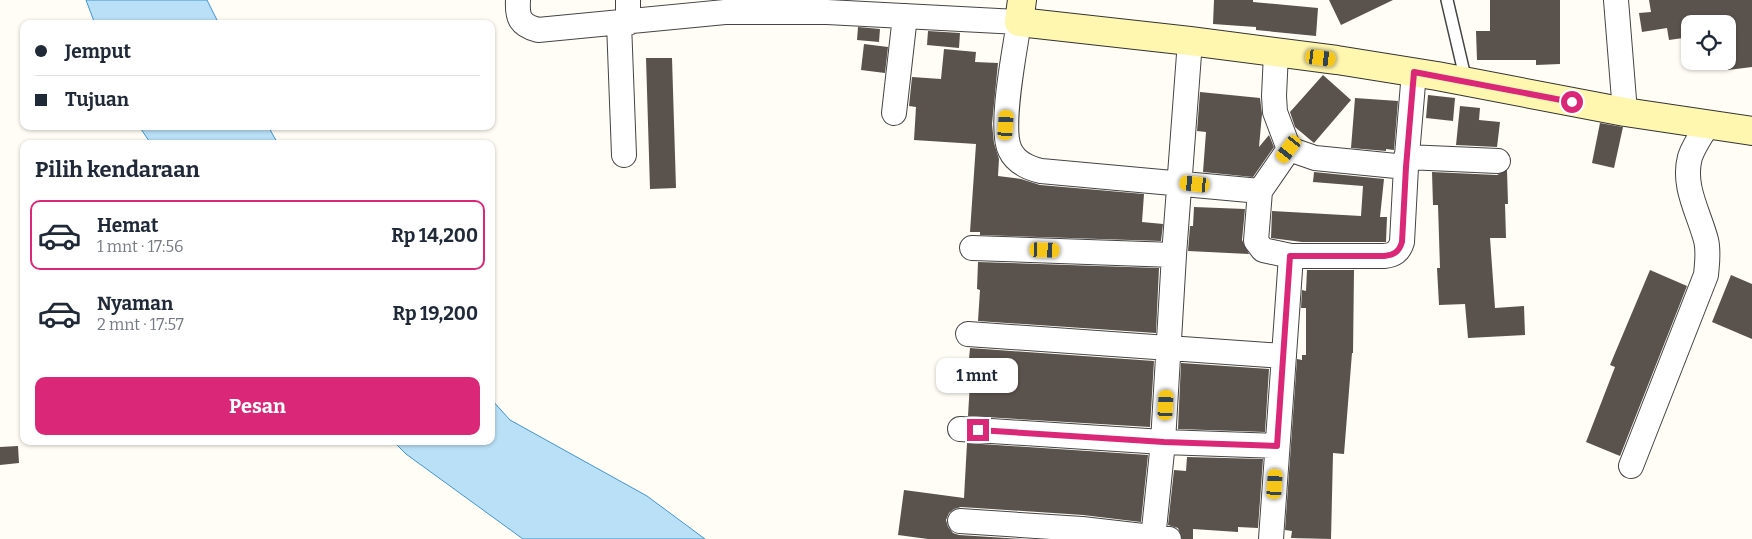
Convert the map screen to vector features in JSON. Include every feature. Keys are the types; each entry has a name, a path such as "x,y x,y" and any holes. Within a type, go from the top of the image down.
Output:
{"street":[{"path":"518,0 517,10 521,20 527,27 538,30 625,15 726,6 905,16 1020,11 1190,41 1414,72 1624,112 1709,123 1752,131"},
{"path":"1616,0 1624,112"},
{"path":"1020,11 1006,125 1009,149 1018,162 1028,168 1041,171 1260,191"},
{"path":"624,155 625,15"},
{"path":"894,113 905,16"},
{"path":"960,521 1082,529 1159,538 1174,254 1190,41"},
{"path":"1276,53 1275,112 1289,149"},
{"path":"1289,149 1260,191 1256,235 1258,246 1270,253 1290,256 1384,256 1396,252 1400,249 1402,242 1406,162 1414,72"},
{"path":"1631,466 1706,275 1708,256 1706,241 1688,178 1690,156 1709,123"},
{"path":"1289,149 1315,158 1406,162 1498,161"},
{"path":"972,248 1174,254"},
{"path":"1271,539 1290,256"},
{"path":"968,334 1284,356"},
{"path":"960,429 1164,442 1277,446"}],"lane":[{"path":"1447,0 1466,82"}],"water":[{"path":"86,0 207,0 217,20 94,20"},
{"path":"142,130 270,130 276,140 148,140"},
{"path":"495,403 510,420 647,496 705,539 523,539 406,454 397,445 495,445"}],"building":[{"path":"1214,0 1253,0 1253,2 1318,8 1316,36 1256,30 1256,27 1213,24"},
{"path":"1329,0 1393,0 1341,25"},
{"path":"1490,0 1560,0 1560,64 1536,65 1536,60 1477,60 1476,31 1490,31"},
{"path":"1649,0 1752,0 1752,67 1736,69 1736,15 1681,15 1681,38 1669,40 1667,28 1642,32 1639,13 1651,12"},
{"path":"858,27 880,29 879,42 857,40"},
{"path":"928,31 960,33 959,48 927,45"},
{"path":"864,44 888,47 885,73 861,70"},
{"path":"944,49 976,52 975,62 998,63 992,124 994,143 999,159 998,176 1021,179 1040,185 1144,194 1142,222 1163,224 1161,241 980,235 980,232 970,232 976,144 914,140 916,107 909,106 912,77 941,79"},
{"path":"646,58 672,58 676,188 650,189"},
{"path":"1323,75 1351,100 1314,143 1295,127 1290,112"},
{"path":"1200,92 1260,98 1262,114 1259,147 1269,135 1274,147 1253,177 1203,172 1206,132 1197,131"},
{"path":"1428,95 1455,98 1453,121 1426,118"},
{"path":"1355,98 1398,101 1394,150 1351,148"},
{"path":"1460,106 1480,108 1479,120 1500,122 1497,147 1456,145"},
{"path":"1600,123 1623,127 1614,168 1592,163"},
{"path":"1507,170 1506,238 1490,238 1495,308 1524,306 1525,335 1468,338 1465,304 1439,305 1437,268 1440,268 1438,205 1433,205 1432,172 1497,175"},
{"path":"1314,172 1384,179 1380,217 1387,217 1386,242 1302,242 1271,238 1272,211 1361,216 1363,186 1313,182"},
{"path":"1194,207 1245,209 1242,240 1249,254 1188,251 1190,226 1193,226"},
{"path":"978,262 1159,268 1156,333 978,321 980,290 977,289"},
{"path":"1307,270 1354,270 1353,353 1344,454 1333,453 1331,539 1291,538 1292,531 1285,530 1297,359 1302,360 1302,355 1306,355 1306,308 1301,308 1302,290 1306,291"},
{"path":"1650,270 1687,286 1620,456 1586,442 1615,367 1610,365"},
{"path":"1731,275 1752,284 1752,339 1712,322"},
{"path":"970,348 1154,361 1150,427 968,416 970,382 967,381"},
{"path":"1181,363 1269,369 1265,432 1178,429"},
{"path":"967,443 1148,455 1141,522 1083,515 961,507 949,513 946,520 948,527 953,533 1024,539 928,539 898,535 904,490 964,498"},
{"path":"18,446 19,463 0,465 0,447"},
{"path":"1187,457 1263,459 1258,528 1238,527 1238,532 1193,529 1193,539 1182,539 1178,528 1168,525 1174,470 1186,471"}],"route":[{"path":"978,430 1164,442 1277,446 1290,256 1384,256 1391,255 1400,249 1414,72 1572,102"}]}
